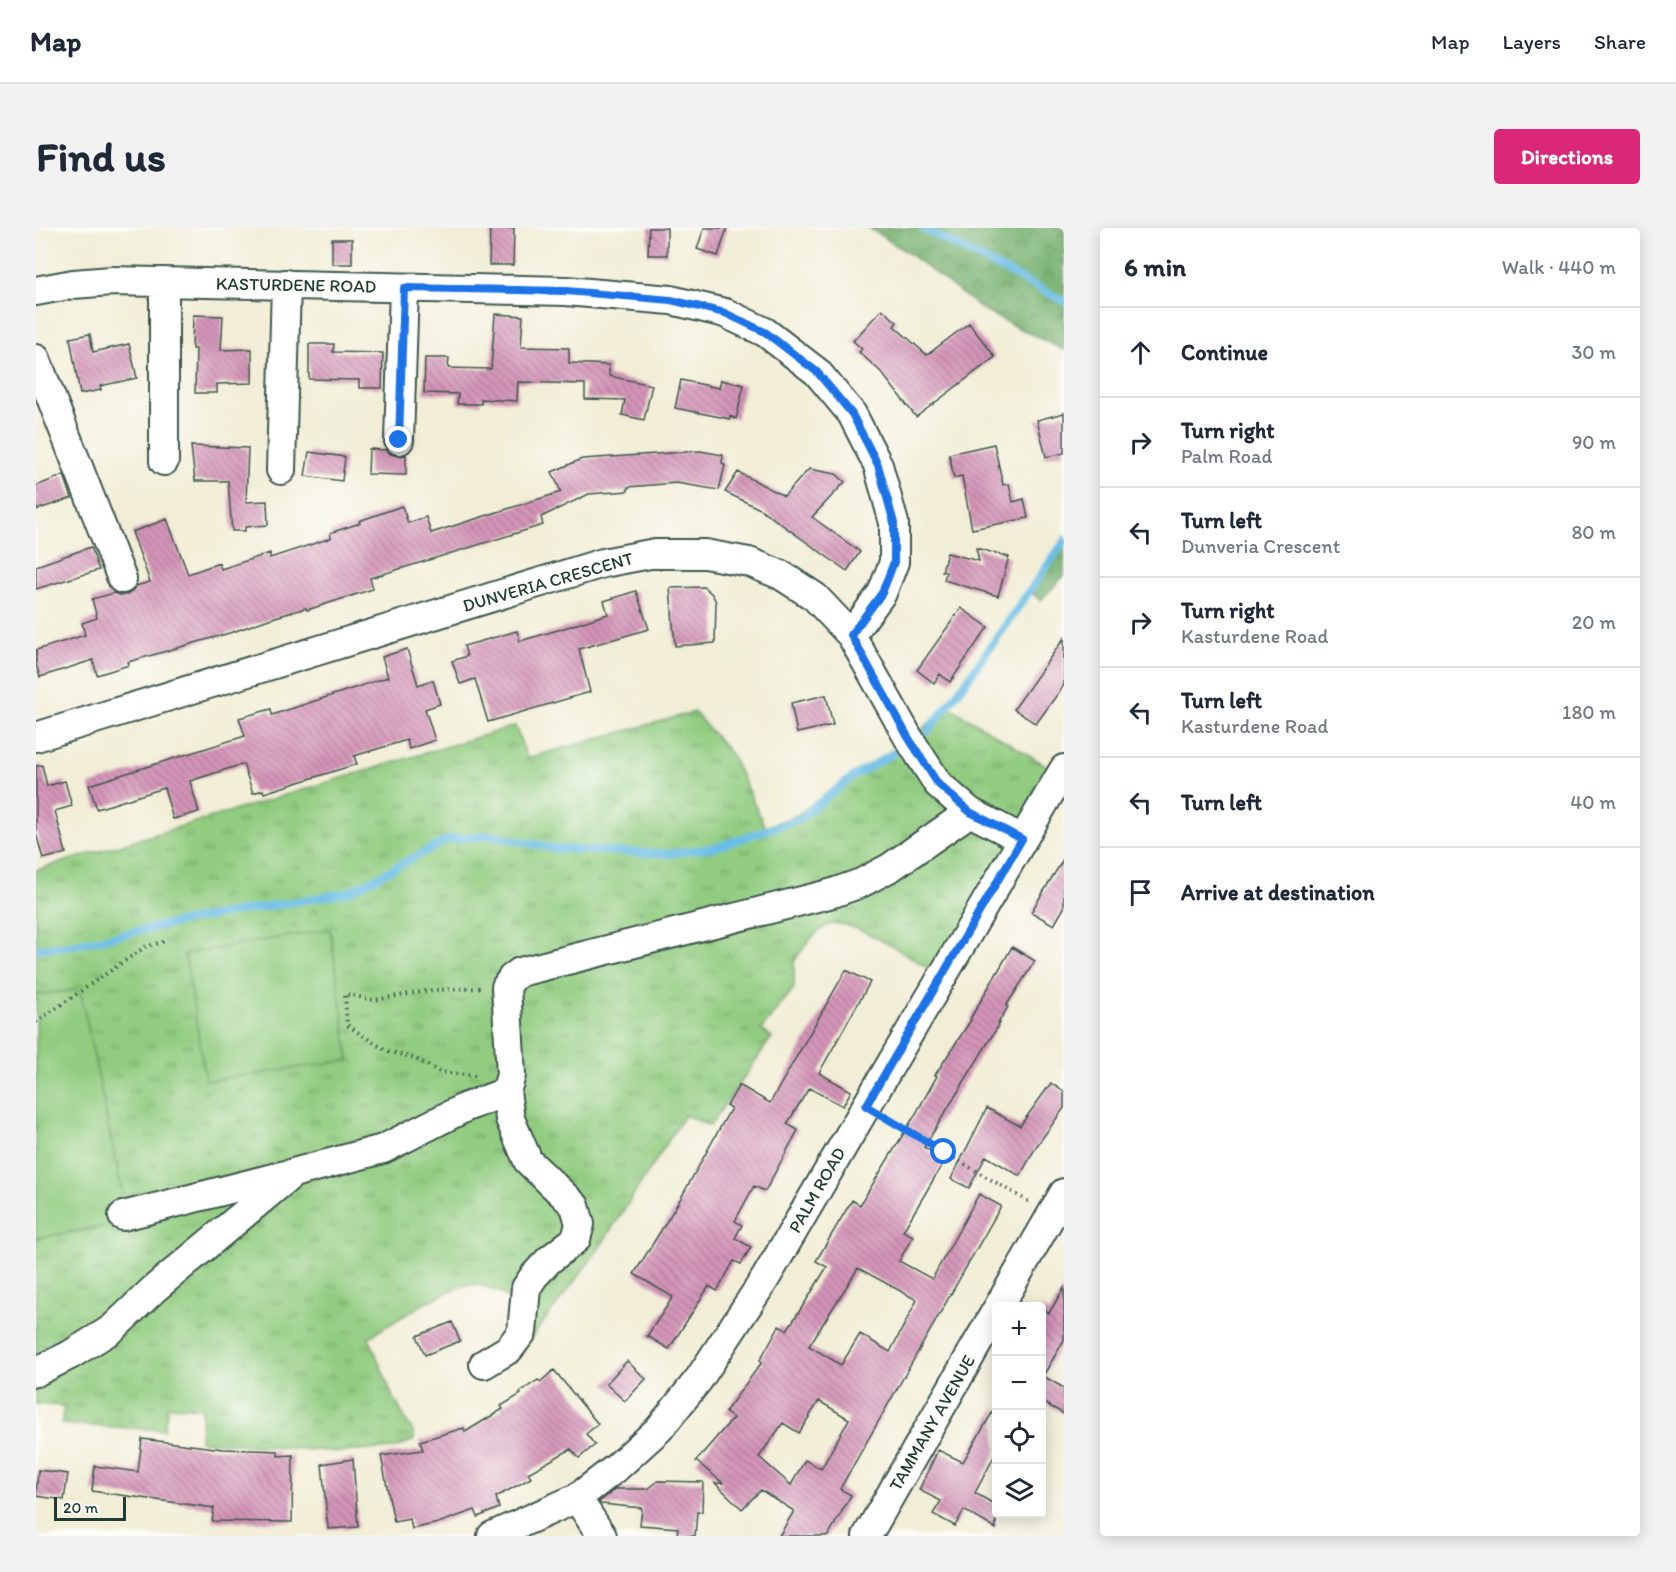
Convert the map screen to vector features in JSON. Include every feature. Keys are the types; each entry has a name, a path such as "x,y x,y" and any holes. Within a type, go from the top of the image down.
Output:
{"street":[{"name":"KASTURDENE ROAD","path":"36,291 72,284 112,281 566,291 671,300 725,313 765,332 817,372 852,414 878,465 894,523 894,562 882,593 851,635"},
{"path":"164,282 164,461"},
{"path":"281,470 286,284"},
{"path":"399,440 404,288"},
{"path":"36,359 122,579"},
{"path":"36,410 52,450"},
{"name":"DUNVERIA CRESCENT","path":"36,737 603,563 650,554 705,554 749,562 780,575 815,597 851,635 908,737 938,784 970,812 1022,839"},
{"name":"PALM ROAD","path":"492,1536 577,1498 616,1468 659,1429 699,1379 765,1279 1064,769"},
{"path":"484,1364 509,1349 522,1332 526,1288 549,1260 576,1239 580,1224 575,1206 528,1161 510,1119 506,987 512,978 520,972 833,893 861,883 891,867 970,812"},
{"path":"123,1216 383,1149 508,1083"},
{"path":"36,1372 70,1355 112,1329 153,1288 293,1173"},
{"path":"1001,1302 1058,1204"},
{"name":"TAMMANY AVENUE","path":"867,1536 992,1318"},
{"path":"577,1498 602,1536"}],"path":[{"path":"36,1022 145,947 166,941"},
{"path":"506,987 433,990 374,1000 345,994 347,1025 385,1050 414,1058 440,1072 472,1075 508,1083"},
{"path":"866,1106 1058,1204"}],"green space":[{"path":"869,228 1064,228 1064,350 986,312 908,253"},
{"path":"1064,537 1064,576 1041,600 1032,593"},
{"path":"948,706 1060,774 942,976 888,944 857,929 834,924 816,933 794,961 794,988 761,1030 772,1037 710,1126 685,1115 596,1253 523,1349 517,1317 506,1296 495,1290 474,1285 463,1286 439,1296 369,1337 392,1395 413,1432 414,1440 395,1448 341,1452 200,1441 202,1408 168,1406 164,1430 61,1424 64,1406 36,1404 36,1238 119,1224 74,990 36,995 36,870 515,726 527,758 694,712 731,754 765,827 797,815 854,773 912,738"},
{"path":"330,929 349,1060 206,1081 185,954"},
{"path":"75,990 81,994 126,1211 119,1224 36,1238 36,995"}],"building":[{"path":"490,228 514,228 513,265 489,265"},
{"path":"649,228 667,228 667,255 648,255"},
{"path":"704,228 727,228 718,256 697,249"},
{"path":"332,239 352,239 352,264 332,264"},
{"path":"882,309 897,322 894,326 927,355 969,323 995,357 916,417 881,372 859,352 862,349 853,341"},
{"path":"495,314 523,316 521,347 569,348 569,363 609,365 609,376 652,385 644,420 622,415 625,400 585,399 585,384 518,382 517,401 481,399 481,404 457,404 458,394 424,393 425,358 449,358 448,368 491,369"},
{"path":"193,315 223,316 221,350 252,349 252,383 217,384 217,393 195,393 196,349 192,349"},
{"path":"90,334 93,352 129,344 137,378 100,386 101,390 80,394 70,338"},
{"path":"309,344 334,344 333,352 383,353 382,388 359,388 359,380 309,379"},
{"path":"681,380 719,388 721,380 744,385 736,419 730,416 730,419 675,408"},
{"path":"1064,413 1064,453 1046,457 1037,420"},
{"path":"994,444 1003,485 1009,484 1013,502 1024,499 1028,518 972,529 962,476 954,478 949,454"},
{"path":"191,446 248,448 246,502 267,501 268,525 245,527 245,531 232,531 228,481 195,481"},
{"path":"369,449 386,450 398,456 406,455 406,475 368,474"},
{"path":"700,451 723,455 722,463 725,465 719,490 676,483 628,487 628,491 589,494 541,517 543,525 370,578 373,589 128,662 129,665 97,675 93,660 40,677 36,664 36,650 85,635 82,623 97,618 92,599 114,593 127,595 136,586 150,582 132,532 167,519 188,574 219,563 221,569 270,553 270,558 331,538 330,533 402,506 408,523 426,517 431,533 561,492 552,472 582,459"},
{"path":"309,452 345,457 342,481 305,476"},
{"path":"809,469 836,474 845,482 812,517 860,552 847,571 760,509 725,492 738,472 784,496"},
{"path":"64,475 72,498 36,510 36,486"},
{"path":"91,547 99,570 36,589 36,566"},
{"path":"976,548 1009,557 998,596 944,580 946,572 942,571 947,553 979,561"},
{"path":"704,587 712,594 716,602 715,643 675,646 670,588"},
{"path":"636,591 649,629 579,649 590,692 488,722 475,679 460,684 452,661 467,656 464,646 517,631 520,641 558,630 608,614 604,601"},
{"path":"961,608 988,627 950,682 940,674 934,683 917,670"},
{"path":"1064,638 1064,685 1036,724 1014,709"},
{"path":"407,649 418,685 433,680 440,704 425,709 435,740 409,749 407,740 354,756 357,764 264,793 263,790 253,793 243,764 190,781 199,812 173,819 164,788 97,809 89,785 245,736 239,718 271,709 272,715 388,677 382,657"},
{"path":"826,695 833,725 797,733 791,703"},
{"path":"42,765 47,786 65,781 72,806 55,811 66,853 43,859 36,833 36,766"},
{"path":"1064,858 1064,908 1054,925 1031,912"},
{"path":"1012,947 1035,961 1006,1006 1008,1007 998,1023 1000,1023 924,1147 945,1160 903,1231 913,1236 899,1261 932,1279 979,1194 1001,1206 840,1489 851,1495 828,1536 779,1536 794,1511 761,1490 742,1509 715,1483 723,1483 696,1461 733,1418 725,1412 762,1362 760,1360 779,1326 787,1330 806,1301 827,1267 816,1261 852,1200 860,1205","holes":["858,1268 917,1300 890,1352 860,1334 841,1365 809,1346","819,1401 849,1419 821,1469 805,1460 791,1485 759,1457 783,1423 799,1433"]},
{"path":"846,970 870,982 819,1073 851,1091 843,1106 809,1088 787,1124 798,1130 765,1191 754,1186 735,1221 742,1225 735,1238 751,1247 741,1264 734,1261 717,1291 709,1286 669,1349 647,1336 673,1297 634,1274 678,1203 731,1108 727,1106 739,1085 770,1103"},
{"path":"1051,1083 1064,1092 1064,1108 1036,1147 1020,1176 986,1156 969,1188 951,1179 987,1108 1020,1126"},
{"path":"1064,1288 1064,1340 1046,1371 1046,1311 1049,1313"},
{"path":"452,1322 460,1341 425,1355 417,1336"},
{"path":"627,1361 646,1379 625,1401 606,1384"},
{"path":"554,1370 598,1424 586,1434 595,1445 579,1458 571,1449 528,1473 531,1478 496,1497 499,1508 478,1517 475,1510 412,1529 410,1519 394,1522 381,1456 423,1450 420,1441 464,1428 465,1432 503,1409 501,1406 538,1380 540,1382"},
{"path":"1046,1378 1064,1388 1064,1414 1046,1404"},
{"path":"992,1413 992,1461 975,1493 992,1503 992,1518 996,1518 996,1529 964,1510 955,1526 933,1514 941,1501 919,1490 938,1450 963,1462"},
{"path":"142,1439 223,1449 278,1451 278,1456 293,1455 292,1522 212,1521 214,1508 92,1491 95,1466 138,1472"},
{"path":"353,1459 358,1527 328,1529 322,1464"},
{"path":"38,1470 68,1474 64,1500 36,1496"},
{"path":"658,1481 703,1482 702,1512 697,1512 695,1536 677,1536 678,1528 640,1525 642,1508 599,1502 616,1489 648,1489"}],"waterway":[{"path":"922,228 1064,301"},
{"path":"928,731 965,683 1064,542"},
{"path":"36,949 73,945 180,922 349,892 447,840 489,835 558,849 669,854 717,847 799,819 854,776 894,753"}],"route":[{"path":"399,440 404,288 566,291 671,300 725,313 765,332 817,372 852,414 878,465 894,523 894,562 882,593 851,635 908,737 938,784 970,812 1022,839 866,1106 944,1152"}]}
